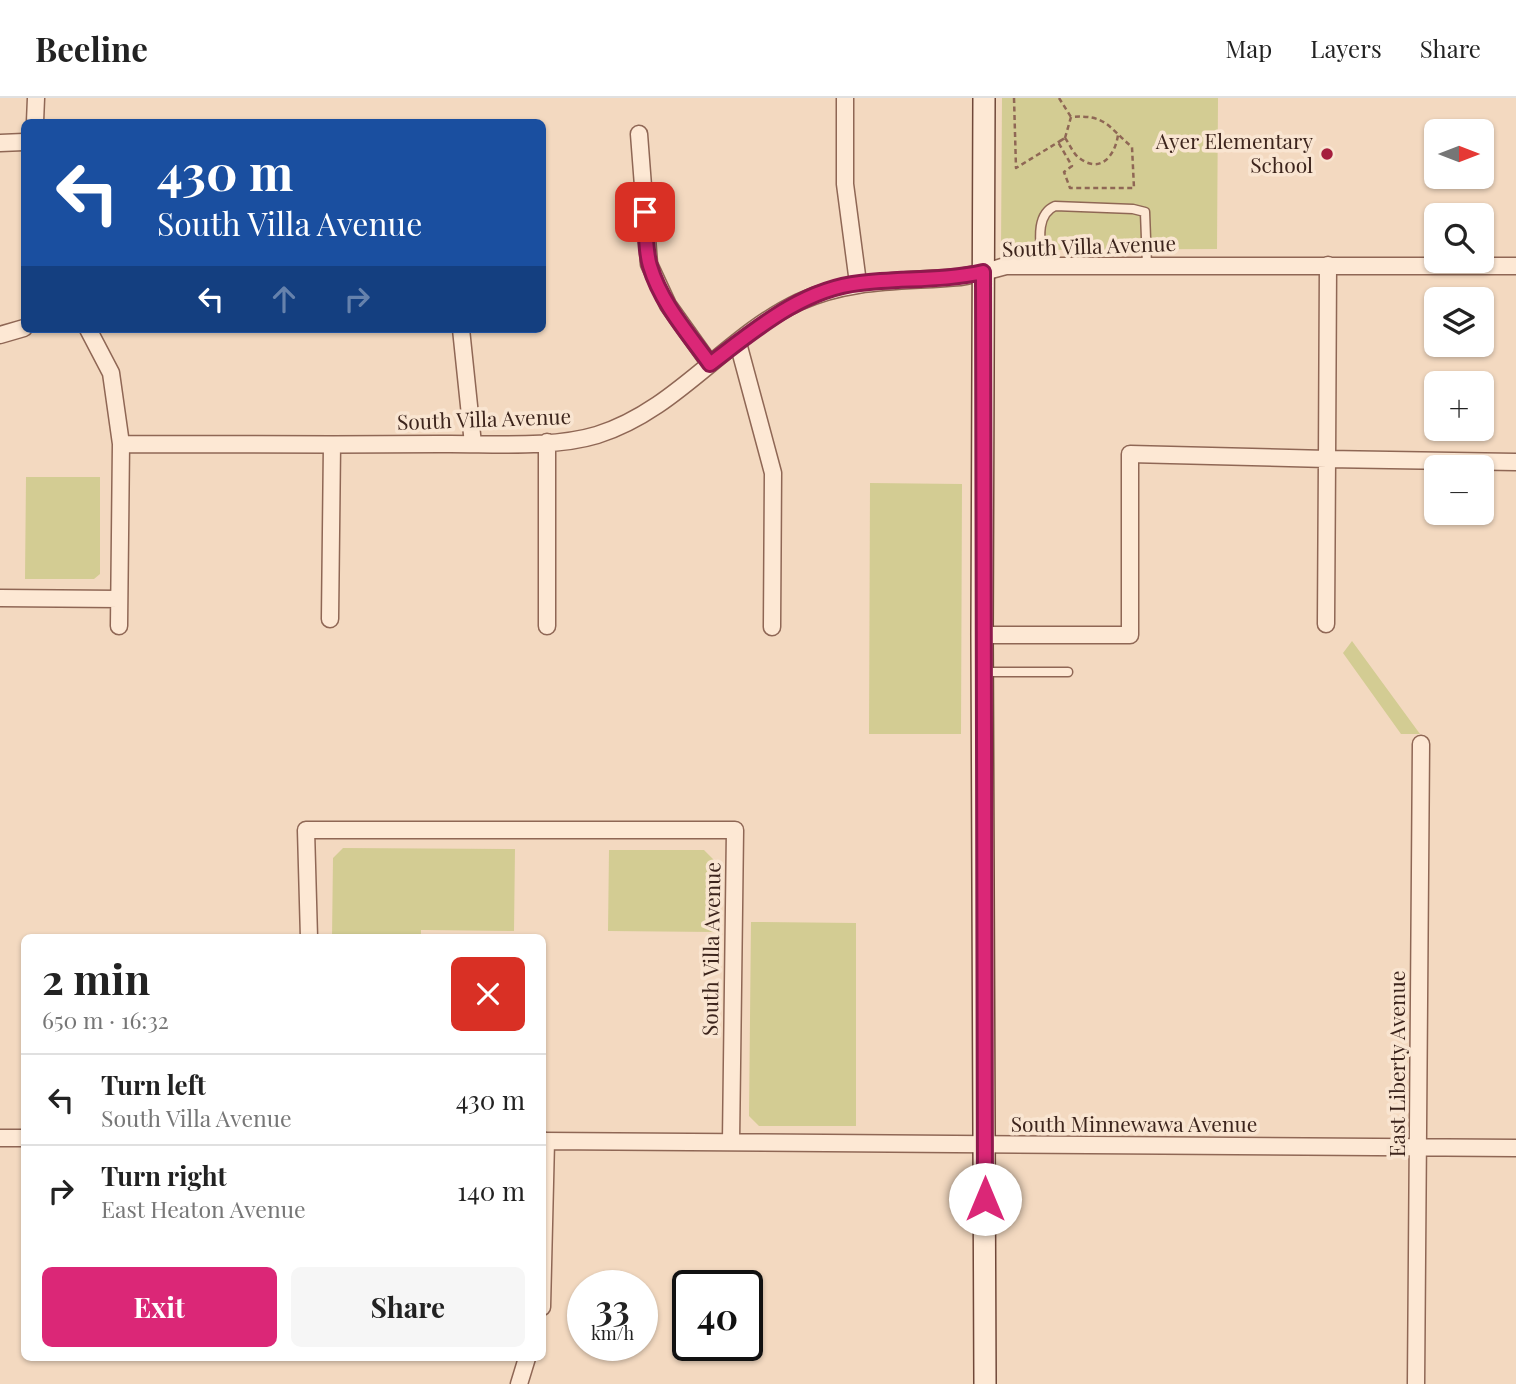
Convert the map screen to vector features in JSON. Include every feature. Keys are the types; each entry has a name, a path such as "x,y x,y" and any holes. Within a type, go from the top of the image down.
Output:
{"street":[{"path":"35,119 36,98"},
{"path":"845,98 845,184 858,283"},
{"path":"984,98 982,672 985,1384"},
{"path":"639,134 649,264 668,305 710,364"},
{"path":"0,143 21,142"},
{"path":"1326,624 1328,265"},
{"name":"South Villa Avenue","path":"121,444 473,444 547,442 595,436 644,416 738,343 800,302 858,283 962,277 1006,266 1516,266"},
{"path":"0,335 21,329"},
{"path":"90,333 111,373 121,444 119,626"},
{"path":"461,333 473,444"},
{"path":"738,343 773,473 772,627"},
{"path":"547,442 547,626"},
{"path":"330,619 332,444"},
{"path":"982,635 1130,635 1130,454 1516,462"},
{"path":"0,598 119,599"},
{"name":"East Liberty Avenue","path":"1416,1384 1421,744"},
{"name":"South Villa Avenue","path":"309,934 306,831 734,831 732,1142"},
{"path":"0,1138 21,1138"},
{"name":"South Minnewawa Avenue","path":"546,1141 1516,1148"},
{"path":"519,1384 526,1361"}],"lane":[{"path":"1042,266 1041,220 1047,210 1055,206 1145,212 1147,265"},
{"path":"982,672 1068,672"}],"path":[{"path":"1014,98 1016,168 1065,138 1071,117 1059,98"},
{"path":"1065,138 1058,142 1072,166 1064,172 1070,188 1134,188 1132,147 1108,122 1090,115 1071,117"},
{"path":"1065,138 1078,157 1093,164 1107,160 1116,152 1118,135"}],"shaded area":[{"path":"1002,98 1218,98 1217,249 1001,250"},
{"path":"26,477 100,477 100,574 94,579 25,579"},
{"path":"870,483 962,484 961,734 869,734"},
{"path":"1352,641 1420,734 1401,734 1343,653"},
{"path":"343,848 515,849 514,931 421,930 421,934 332,934 333,858"},
{"path":"609,850 704,850 714,860 714,932 608,931"},
{"path":"751,922 856,923 856,1126 759,1126 749,1116"}],"place":[{"name":"Ayer Elementary School","path":"1327,154"}],"route":[{"path":"645,212 649,264 655,281 668,305 710,364 783,310 821,293 858,283 962,277 983,272 985,1199"}]}
